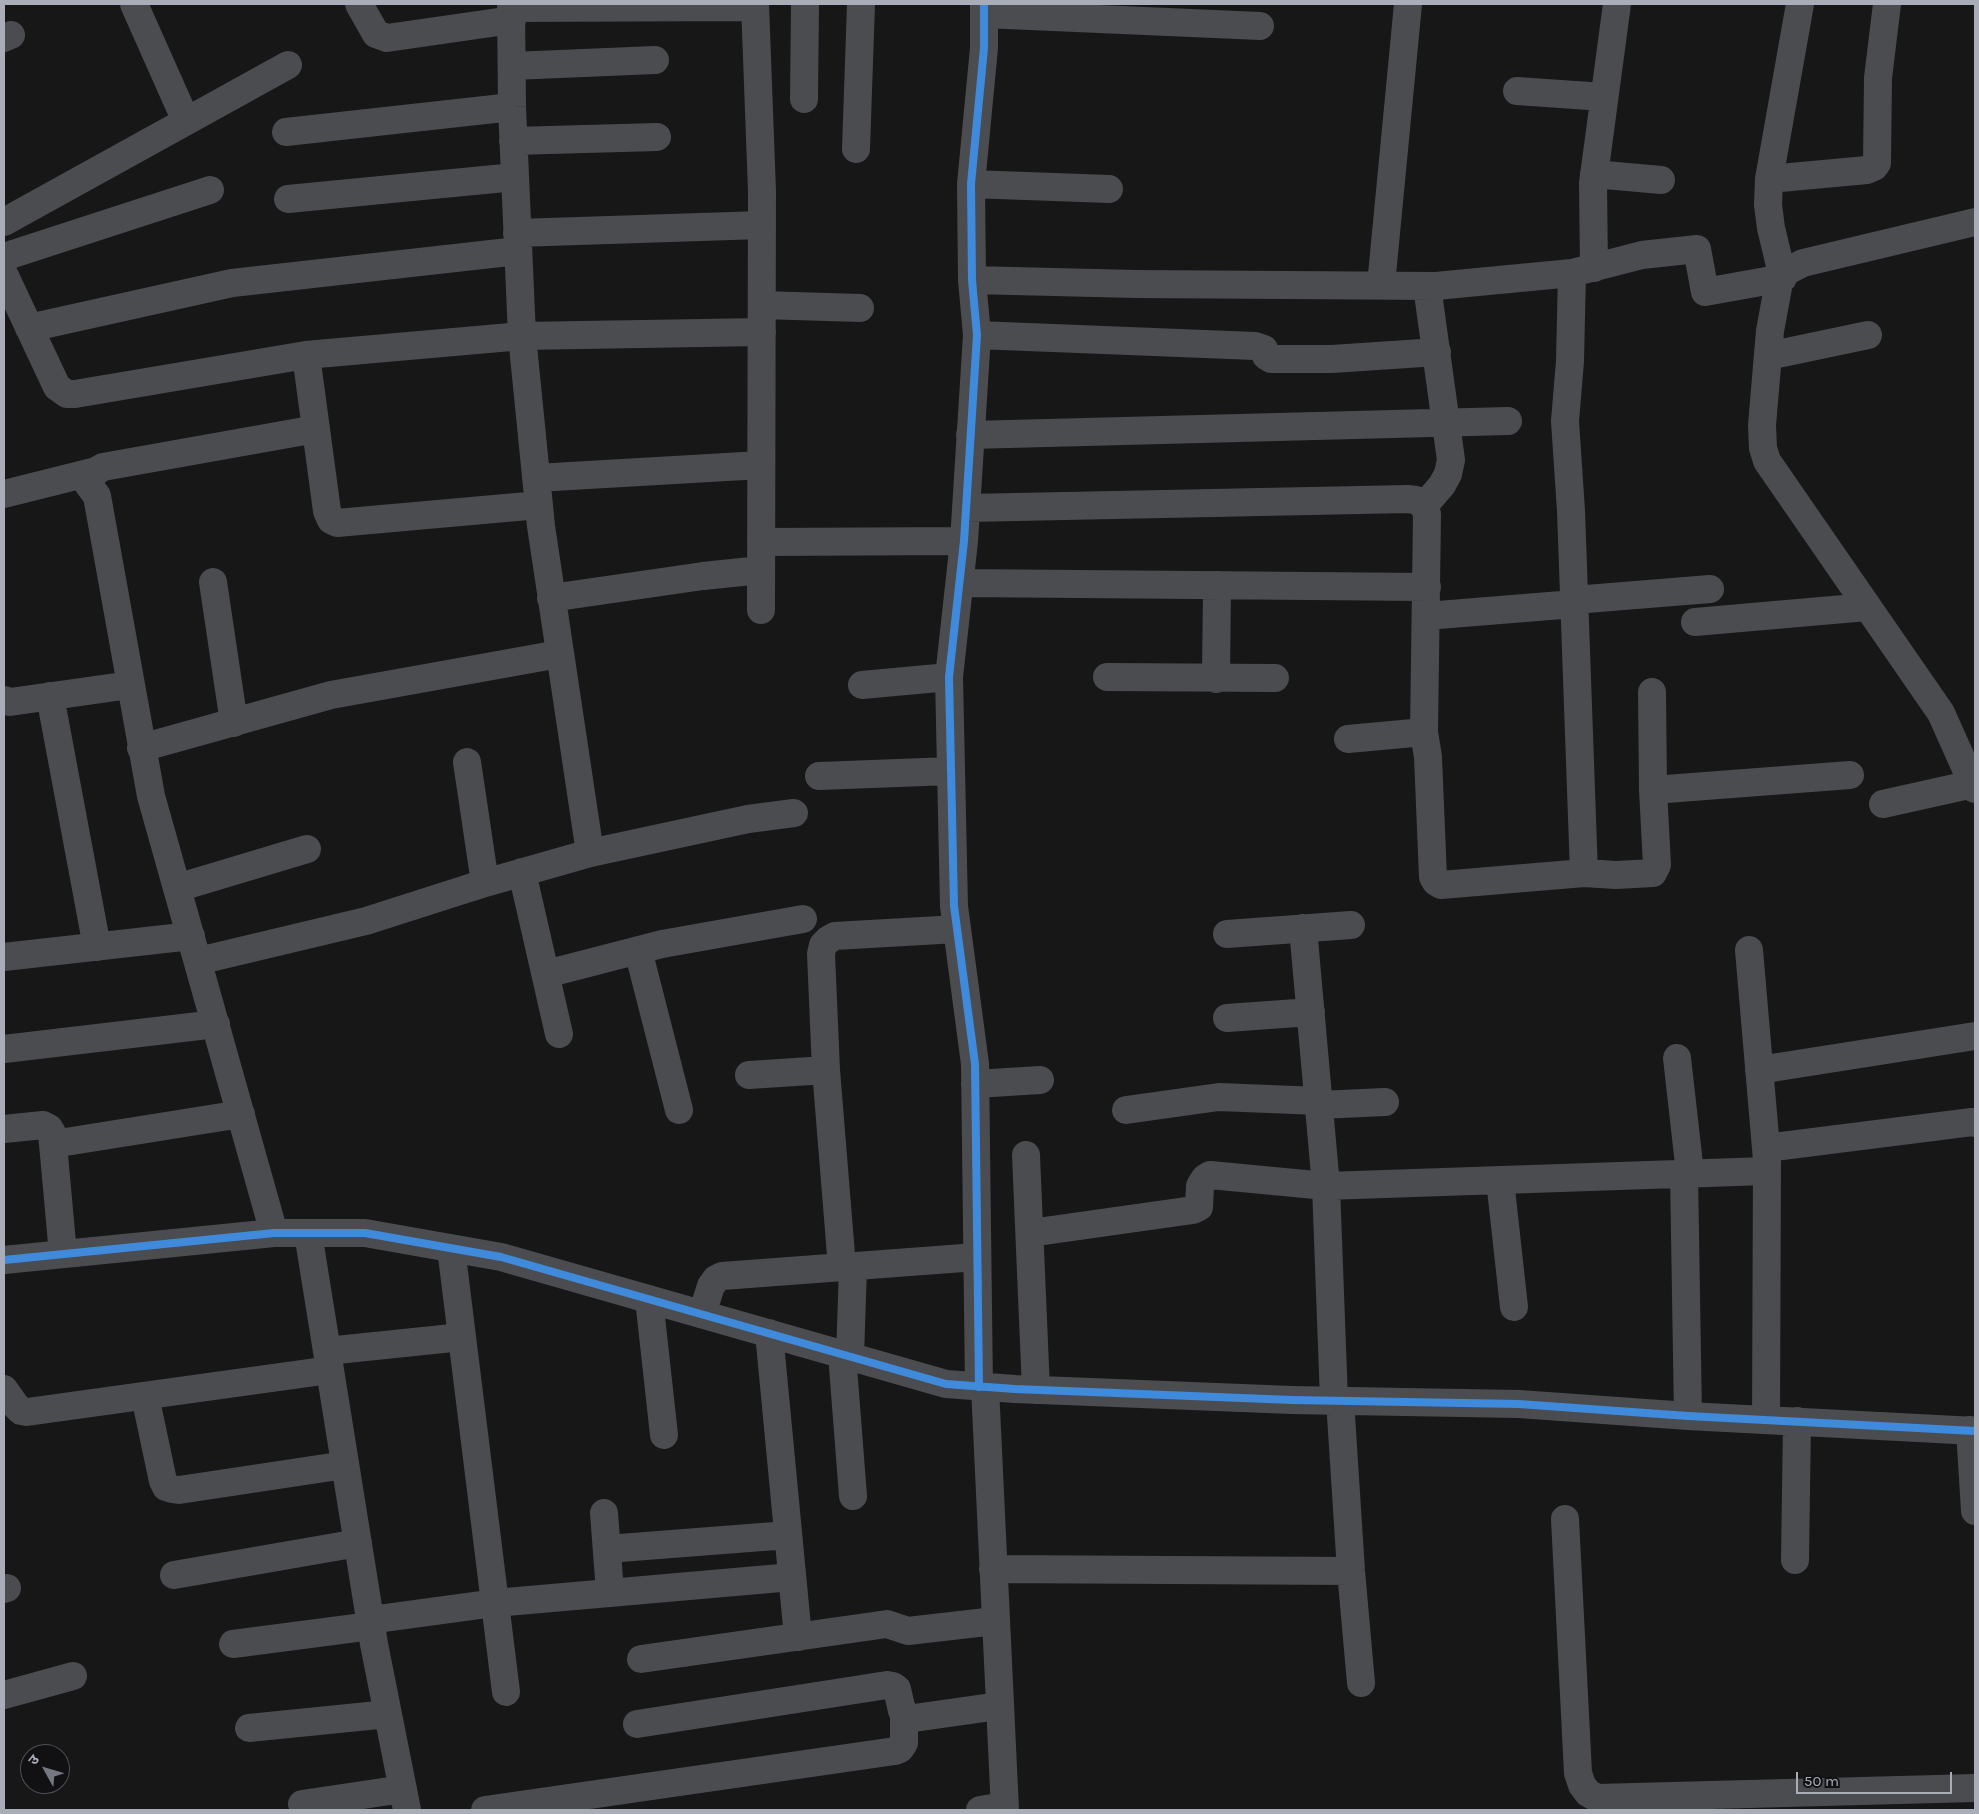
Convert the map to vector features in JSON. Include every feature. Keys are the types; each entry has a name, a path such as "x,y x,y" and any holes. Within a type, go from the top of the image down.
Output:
{"street":[{"path":"134,4 186,122"},
{"path":"359,4 376,34 387,38 512,11 755,5 762,190 761,610"},
{"path":"804,99 805,4"},
{"path":"856,149 860,4"},
{"path":"1381,286 1408,4"},
{"path":"1584,873 1565,421 1570,362 1617,4"},
{"path":"1783,278 1771,228 1768,205 1769,179 1800,4"},
{"path":"1769,179 1867,170 1874,167 1877,163 1878,78 1887,4"},
{"path":"996,1809 999,1706 982,1387 975,1064 954,906 949,677 961,583 977,335 972,280 970,184 984,48 984,9 1260,26"},
{"path":"512,11 512,107 522,336 539,506 551,598 590,853"},
{"path":"512,66 655,60"},
{"path":"4,222 288,66"},
{"path":"1517,91 1604,98"},
{"path":"286,132 512,107"},
{"path":"514,141 657,137"},
{"path":"1594,174 1661,180"},
{"path":"288,199 515,177"},
{"path":"970,184 1110,189"},
{"path":"4,258 210,190"},
{"path":"1883,804 1972,777 1941,713 1767,462 1763,448 1762,425 1770,332 1779,282 1787,271 1803,263 1975,222"},
{"path":"29,328 232,283 517,242 762,225"},
{"path":"972,280 1136,284 1427,286 1583,270 1642,255 1698,249 1705,292 1783,278"},
{"path":"4,274 57,387 68,394 306,355 522,336 762,332"},
{"path":"1424,506 1442,485 1448,474 1451,460 1427,286"},
{"path":"762,305 860,308"},
{"path":"977,335 1255,346 1264,348 1266,356 1271,359 1332,359 1437,352"},
{"path":"1768,356 1868,335"},
{"path":"306,355 327,511 331,520 337,523 539,506"},
{"path":"970,435 1508,421"},
{"path":"4,494 96,471 103,467 316,429"},
{"path":"536,478 761,465"},
{"path":"96,471 88,484 97,496 151,796 274,1233"},
{"path":"967,508 1408,499 1416,500 1424,506 1427,514 1424,732 1428,757 1433,877 1441,885 1584,873 1616,875 1654,873 1656,870 1652,692"},
{"path":"761,542 964,541"},
{"path":"551,598 703,576 761,570"},
{"path":"213,582 234,723"},
{"path":"961,583 1427,587"},
{"path":"1216,679 1217,585"},
{"path":"1426,616 1710,589"},
{"path":"1695,622 1867,607"},
{"path":"141,748 352,690 559,654"},
{"path":"862,685 949,677"},
{"path":"1107,677 1275,678"},
{"path":"4,700 10,702 130,685"},
{"path":"50,696 97,947"},
{"path":"1348,739 1424,732"},
{"path":"467,762 485,883"},
{"path":"819,776 951,771"},
{"path":"1654,790 1850,775"},
{"path":"4,957 97,947 194,949 366,922 485,883 590,853 748,819 794,813"},
{"path":"177,888 307,849"},
{"path":"522,872 560,1034"},
{"path":"546,974 662,944 803,919"},
{"path":"1227,934 1351,925"},
{"path":"1303,928 1326,1186 1337,1400 1361,1683"},
{"path":"853,1496 846,1355 847,1267 826,1070 821,954 823,945 835,936 957,929"},
{"path":"638,950 679,1110"},
{"path":"1749,950 1766,1159 1766,1420"},
{"path":"1227,1018 1311,1012"},
{"path":"4,1049 216,1024"},
{"path":"1759,1070 1975,1036"},
{"path":"1677,1058 1687,1173 1688,1416"},
{"path":"749,1075 826,1070"},
{"path":"975,1084 1040,1080"},
{"path":"1126,1110 1219,1097 1319,1103 1385,1102"},
{"path":"52,1144 241,1114"},
{"path":"1030,1233 1193,1210 1199,1208 1200,1186 1205,1178 1210,1175 1326,1186 1687,1173 1975,1123"},
{"path":"4,1129 43,1125 49,1128 52,1133 63,1254"},
{"path":"1026,1155 1036,1390"},
{"path":"1500,1180 1514,1307"},
{"path":"4,1260 274,1233 365,1233 501,1257 946,1384 1036,1390 1519,1404 1688,1416 1972,1430 1975,1511"},
{"path":"302,1804 405,1800 370,1623 308,1233"},
{"path":"451,1248 506,1692"},
{"path":"702,1314 711,1286 716,1279 722,1276 978,1257"},
{"path":"649,1299 664,1435"},
{"path":"769,1334 798,1637"},
{"path":"4,1389 16,1406 27,1412 145,1396 462,1337"},
{"path":"145,1396 163,1481 166,1487 179,1490 345,1465"},
{"path":"1795,1560 1797,1421"},
{"path":"604,1513 610,1592"},
{"path":"1565,1519 1578,1772 1582,1785 1588,1793 1597,1798 1650,1803 1932,1799 1975,1788"},
{"path":"607,1549 788,1535"},
{"path":"174,1575 358,1543"},
{"path":"993,1569 1351,1571"},
{"path":"233,1644 495,1603 792,1577"},
{"path":"642,1659 887,1624 908,1631 995,1621"},
{"path":"4,1695 73,1676"},
{"path":"485,1810 766,1771 894,1751 900,1749 904,1743 904,1712 897,1689 887,1685 637,1724"},
{"path":"904,1712 914,1718 999,1706"},
{"path":"248,1728 388,1714"}],"cycle path":[{"path":"979,1387 975,1064 954,906 949,677 964,541 977,335 972,280 971,184 984,48 984,4"},
{"path":"4,1260 274,1233 365,1233 501,1257 946,1384 1015,1389 1292,1400 1519,1404 1688,1416 1975,1431"}]}
